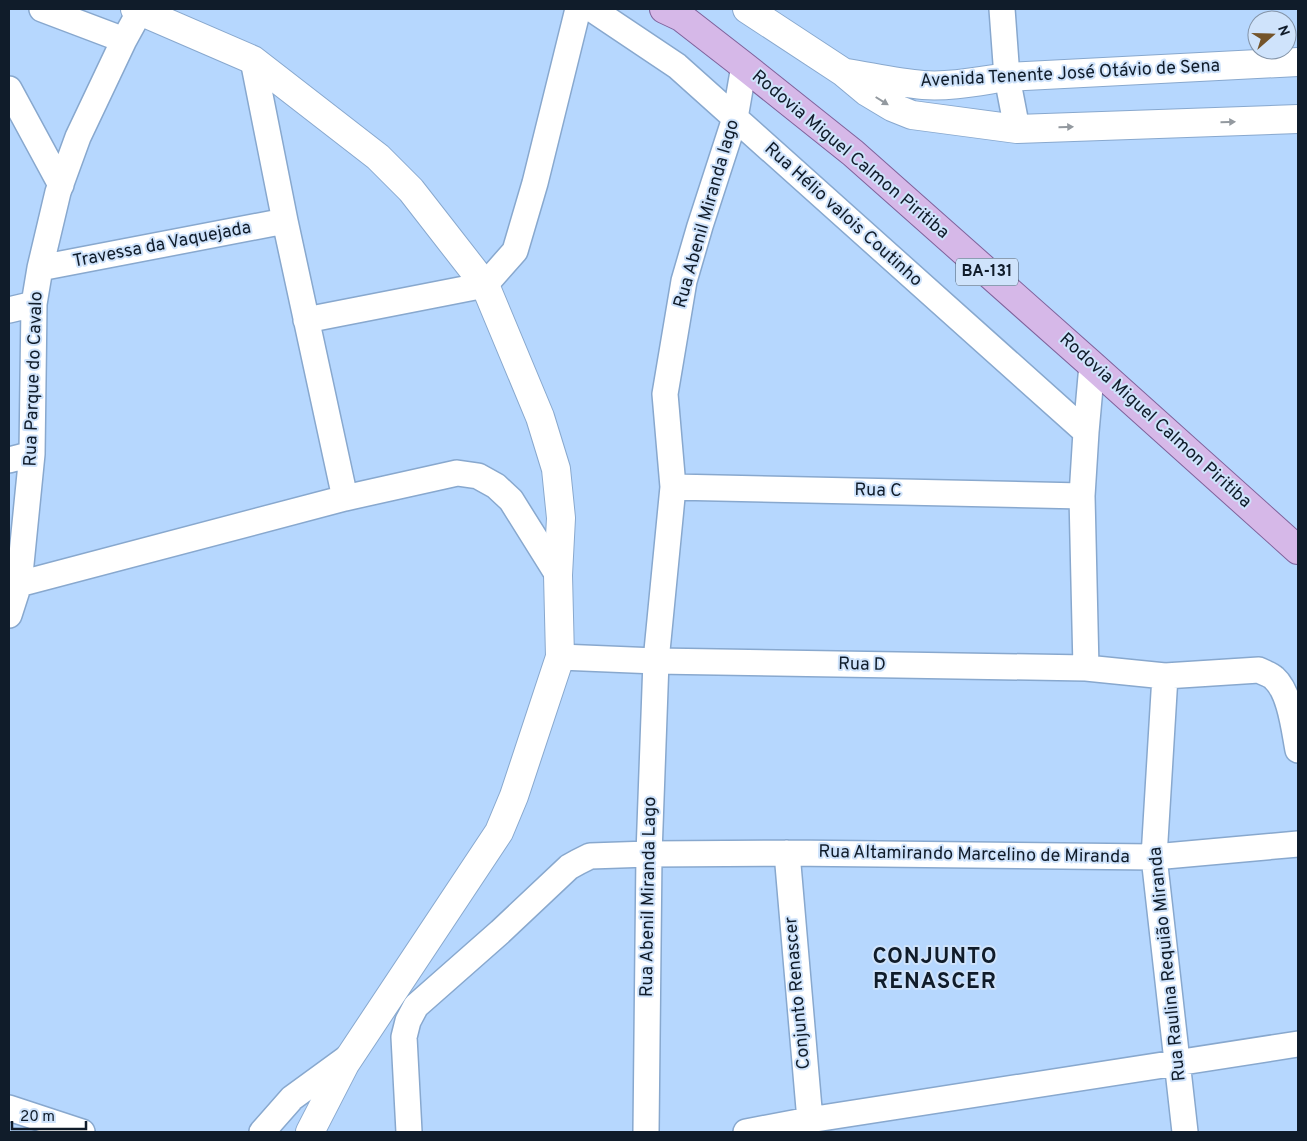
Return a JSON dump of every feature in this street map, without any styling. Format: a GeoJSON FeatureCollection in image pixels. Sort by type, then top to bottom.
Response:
{"type":"FeatureCollection","features":[{"type":"Feature","properties":{"kind":"main road","name":"Rodovia Miguel Calmon Piritiba"},"geometry":{"type":"LineString","coordinates":[[664,9],[681,17],[853,153],[1092,364],[1298,550]]}},
{"type":"Feature","properties":{"kind":"street"},"geometry":{"type":"LineString","coordinates":[[42,9],[124,40]]}},
{"type":"Feature","properties":{"kind":"street"},"geometry":{"type":"LineString","coordinates":[[138,9],[253,60],[378,157],[411,190],[485,286],[540,417],[556,469],[561,518],[558,575],[560,657],[514,796],[499,832],[350,1055],[310,1132]]}},
{"type":"Feature","properties":{"kind":"street","name":"Rua Parque do Cavalo"},"geometry":{"type":"LineString","coordinates":[[9,615],[19,584],[20,457],[34,304],[40,268],[60,185],[78,137],[138,9]]}},
{"type":"Feature","properties":{"kind":"street"},"geometry":{"type":"LineString","coordinates":[[306,320],[485,286],[515,251],[523,228],[578,9]]}},
{"type":"Feature","properties":{"kind":"street","name":"Rua Hélio valois Coutinho"},"geometry":{"type":"LineString","coordinates":[[592,9],[677,66],[1086,432]]}},
{"type":"Feature","properties":{"kind":"street","name":"Avenida Tenente José Otávio de Sena"},"geometry":{"type":"LineString","coordinates":[[747,9],[843,72],[867,92],[892,107],[912,114],[1017,129],[1298,120]]}},
{"type":"Feature","properties":{"kind":"street"},"geometry":{"type":"LineString","coordinates":[[1002,9],[1007,77],[1017,129]]}},
{"type":"Feature","properties":{"kind":"street"},"geometry":{"type":"LineString","coordinates":[[253,60],[285,222],[345,498]]}},
{"type":"Feature","properties":{"kind":"street","name":"Avenida Tenente José Otávio de Sena"},"geometry":{"type":"LineString","coordinates":[[843,72],[924,85],[962,84],[1007,77],[1298,62]]}},
{"type":"Feature","properties":{"kind":"street","name":"Rua Abenil Miranda lago"},"geometry":{"type":"LineString","coordinates":[[656,661],[673,487],[665,394],[684,281],[735,118],[744,66]]}},
{"type":"Feature","properties":{"kind":"street"},"geometry":{"type":"LineString","coordinates":[[9,89],[60,185]]}},
{"type":"Feature","properties":{"kind":"street","name":"Travessa da Vaquejada"},"geometry":{"type":"LineString","coordinates":[[40,268],[285,222]]}},
{"type":"Feature","properties":{"kind":"street"},"geometry":{"type":"LineString","coordinates":[[9,310],[34,304]]}},
{"type":"Feature","properties":{"kind":"street"},"geometry":{"type":"LineString","coordinates":[[1086,668],[1082,496],[1092,364]]}},
{"type":"Feature","properties":{"kind":"street"},"geometry":{"type":"LineString","coordinates":[[19,584],[345,498],[457,473],[478,476],[496,486],[511,500],[558,575]]}},
{"type":"Feature","properties":{"kind":"street","name":"Rua C"},"geometry":{"type":"LineString","coordinates":[[673,487],[1082,496]]}},
{"type":"Feature","properties":{"kind":"street","name":"Rua D"},"geometry":{"type":"LineString","coordinates":[[560,657],[656,661],[1086,668],[1165,676],[1260,670],[1274,677],[1283,690],[1289,706],[1298,750]]}},
{"type":"Feature","properties":{"kind":"street","name":"Rua Abenil Miranda Lago"},"geometry":{"type":"LineString","coordinates":[[646,1132],[649,854],[656,661]]}},
{"type":"Feature","properties":{"kind":"street","name":"Rua Raulina Requião Miranda"},"geometry":{"type":"LineString","coordinates":[[1165,676],[1154,857],[1184,1132]]}},
{"type":"Feature","properties":{"kind":"street","name":"Rua Altamirando Marcelino de Miranda"},"geometry":{"type":"LineString","coordinates":[[408,1021],[416,1006],[500,932],[569,867],[590,856],[787,853],[1154,857],[1298,844]]}},
{"type":"Feature","properties":{"kind":"street","name":"Conjunto Renascer"},"geometry":{"type":"LineString","coordinates":[[787,853],[810,1126]]}},
{"type":"Feature","properties":{"kind":"street"},"geometry":{"type":"LineString","coordinates":[[383,1007],[408,1021],[404,1037],[409,1132]]}},
{"type":"Feature","properties":{"kind":"street"},"geometry":{"type":"LineString","coordinates":[[746,1132],[810,1126],[1177,1062],[1298,1044]]}},
{"type":"Feature","properties":{"kind":"street"},"geometry":{"type":"LineString","coordinates":[[262,1132],[292,1098],[350,1055]]}},
{"type":"Feature","properties":{"kind":"street"},"geometry":{"type":"LineString","coordinates":[[9,1108],[82,1132]]}},
{"type":"Feature","properties":{"kind":"district","name":"CONJUNTO RENASCER"},"geometry":{"type":"Point","coordinates":[935,970]}}]}
